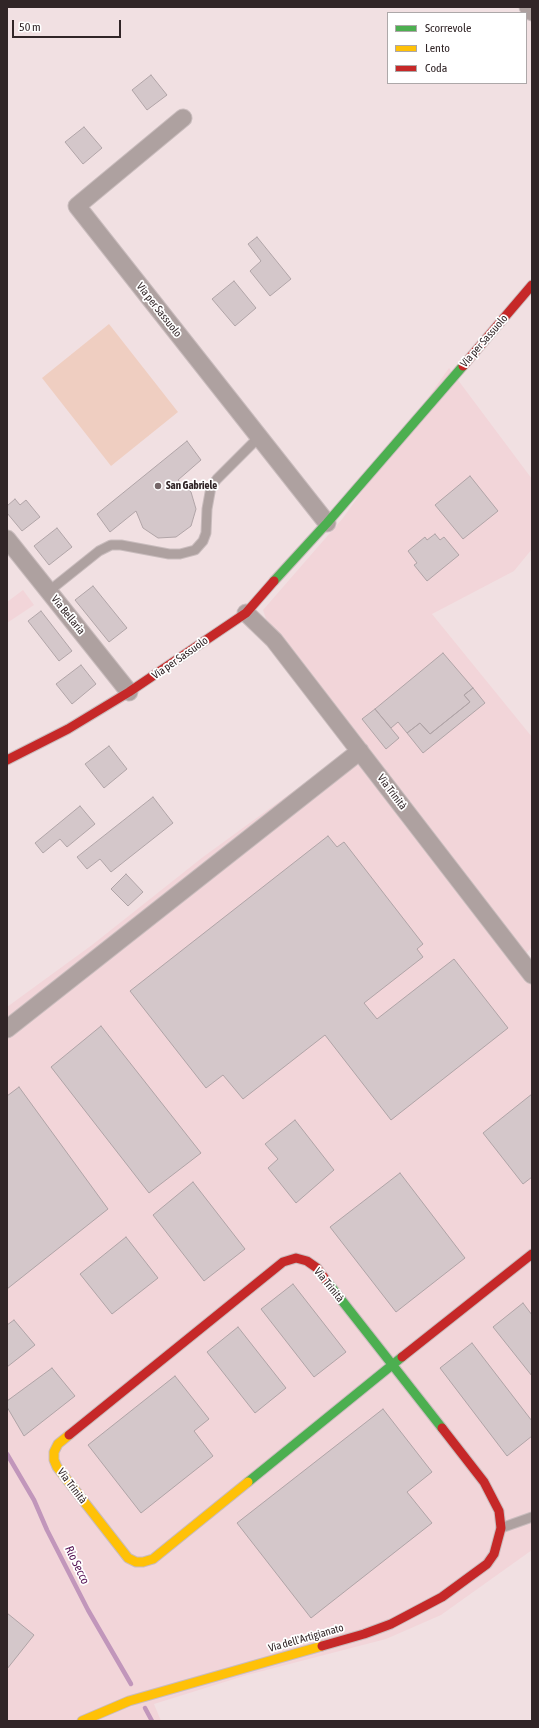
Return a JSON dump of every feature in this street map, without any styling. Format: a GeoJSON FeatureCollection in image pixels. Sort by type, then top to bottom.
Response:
{"type":"FeatureCollection","features":[{"type":"Feature","properties":{"kind":"street"},"geometry":{"type":"LineString","coordinates":[[528,7],[532,12]]}},
{"type":"Feature","properties":{"kind":"street","name":"Via per Sassuolo"},"geometry":{"type":"LineString","coordinates":[[183,118],[77,206],[327,523]]}},
{"type":"Feature","properties":{"kind":"street","name":"Via per Sassuolo"},"geometry":{"type":"LineString","coordinates":[[7,760],[68,729],[129,692],[246,613],[290,562],[327,523],[532,285]]}},
{"type":"Feature","properties":{"kind":"street","name":"Via Bellaria"},"geometry":{"type":"LineString","coordinates":[[7,539],[129,692]]}},
{"type":"Feature","properties":{"kind":"street","name":"Via Trinità"},"geometry":{"type":"LineString","coordinates":[[246,613],[274,640],[532,976]]}},
{"type":"Feature","properties":{"kind":"street"},"geometry":{"type":"LineString","coordinates":[[7,1029],[360,751]]}},
{"type":"Feature","properties":{"kind":"street","name":"Via Trinità"},"geometry":{"type":"LineString","coordinates":[[501,1528],[499,1511],[484,1482],[392,1365],[317,1268],[307,1260],[296,1258],[283,1262],[65,1437],[58,1444],[54,1452],[54,1460],[57,1467],[128,1558],[136,1562],[154,1559],[392,1365],[532,1254]]}},
{"type":"Feature","properties":{"kind":"street","name":"Via dell'Artigianato"},"geometry":{"type":"LineString","coordinates":[[82,1721],[129,1701],[364,1634],[391,1624],[442,1596],[487,1564],[494,1554],[501,1528]]}},
{"type":"Feature","properties":{"kind":"lane"},"geometry":{"type":"LineString","coordinates":[[49,591],[99,551],[112,545],[126,545],[169,554],[180,554],[195,550],[203,541],[206,533],[207,509],[211,487],[217,479],[259,438]]}},
{"type":"Feature","properties":{"kind":"lane"},"geometry":{"type":"LineString","coordinates":[[501,1528],[532,1517]]}},
{"type":"Feature","properties":{"kind":"shaded area"},"geometry":{"type":"Polygon","coordinates":[[[109,324],[178,412],[111,466],[42,378],[109,324]]]}},
{"type":"Feature","properties":{"kind":"shaded area"},"geometry":{"type":"Polygon","coordinates":[[[449,368],[532,479],[532,549],[514,571],[432,614],[532,737],[532,947],[520,960],[532,974],[532,1550],[441,1615],[386,1639],[247,1675],[154,1704],[161,1721],[7,1721],[7,1007],[92,945],[203,857],[361,742],[266,619],[263,610],[343,518],[449,368]]]}},
{"type":"Feature","properties":{"kind":"shaded area"},"geometry":{"type":"Polygon","coordinates":[[[23,590],[34,605],[7,623],[7,602],[23,590]]]}},
{"type":"Feature","properties":{"kind":"building"},"geometry":{"type":"Polygon","coordinates":[[[151,75],[167,95],[147,110],[132,90],[151,75]]]}},
{"type":"Feature","properties":{"kind":"building"},"geometry":{"type":"Polygon","coordinates":[[[84,127],[102,148],[83,164],[65,142],[84,127]]]}},
{"type":"Feature","properties":{"kind":"building"},"geometry":{"type":"Polygon","coordinates":[[[257,237],[291,279],[270,296],[250,271],[261,261],[248,244],[257,237]]]}},
{"type":"Feature","properties":{"kind":"building"},"geometry":{"type":"Polygon","coordinates":[[[234,281],[256,308],[235,326],[212,299],[234,281]]]}},
{"type":"Feature","properties":{"kind":"building","name":"San Gabriele"},"geometry":{"type":"Polygon","coordinates":[[[187,441],[201,460],[178,480],[191,492],[196,509],[191,526],[176,537],[158,538],[143,528],[136,511],[110,532],[97,514],[187,441]]]}},
{"type":"Feature","properties":{"kind":"building"},"geometry":{"type":"Polygon","coordinates":[[[470,476],[498,511],[463,539],[435,505],[470,476]]]}},
{"type":"Feature","properties":{"kind":"building"},"geometry":{"type":"Polygon","coordinates":[[[15,499],[20,505],[26,500],[40,517],[22,531],[7,513],[7,506],[15,499]]]}},
{"type":"Feature","properties":{"kind":"building"},"geometry":{"type":"Polygon","coordinates":[[[57,528],[72,547],[49,565],[34,546],[57,528]]]}},
{"type":"Feature","properties":{"kind":"building"},"geometry":{"type":"Polygon","coordinates":[[[435,534],[440,540],[444,537],[459,555],[427,581],[414,565],[417,563],[408,551],[425,537],[427,540],[435,534]]]}},
{"type":"Feature","properties":{"kind":"building"},"geometry":{"type":"Polygon","coordinates":[[[93,586],[127,628],[109,642],[75,600],[93,586]]]}},
{"type":"Feature","properties":{"kind":"building"},"geometry":{"type":"Polygon","coordinates":[[[41,611],[72,651],[59,661],[28,621],[41,611]]]}},
{"type":"Feature","properties":{"kind":"building"},"geometry":{"type":"Polygon","coordinates":[[[443,653],[473,688],[464,695],[470,702],[430,734],[420,723],[407,733],[398,722],[391,728],[375,709],[443,653]]]}},
{"type":"Feature","properties":{"kind":"building"},"geometry":{"type":"Polygon","coordinates":[[[81,665],[96,684],[72,704],[56,684],[81,665]]]}},
{"type":"Feature","properties":{"kind":"building"},"geometry":{"type":"Polygon","coordinates":[[[473,688],[485,703],[423,753],[407,733],[420,723],[430,734],[470,702],[464,695],[473,688]]]}},
{"type":"Feature","properties":{"kind":"building"},"geometry":{"type":"Polygon","coordinates":[[[375,709],[399,738],[386,749],[362,719],[375,709]]]}},
{"type":"Feature","properties":{"kind":"building"},"geometry":{"type":"Polygon","coordinates":[[[109,746],[127,769],[104,788],[85,764],[109,746]]]}},
{"type":"Feature","properties":{"kind":"building"},"geometry":{"type":"Polygon","coordinates":[[[153,797],[173,823],[111,872],[100,859],[87,869],[77,857],[153,797]]]}},
{"type":"Feature","properties":{"kind":"building"},"geometry":{"type":"Polygon","coordinates":[[[80,806],[95,824],[67,847],[60,839],[43,853],[35,843],[80,806]]]}},
{"type":"Feature","properties":{"kind":"building"},"geometry":{"type":"Polygon","coordinates":[[[328,836],[337,847],[344,842],[423,944],[417,949],[423,957],[364,1003],[377,1019],[454,959],[508,1028],[391,1120],[325,1035],[243,1099],[223,1075],[206,1088],[130,991],[328,836]]]}},
{"type":"Feature","properties":{"kind":"building"},"geometry":{"type":"Polygon","coordinates":[[[126,874],[143,892],[128,906],[111,889],[126,874]]]}},
{"type":"Feature","properties":{"kind":"building"},"geometry":{"type":"Polygon","coordinates":[[[101,1026],[201,1153],[149,1193],[51,1067],[101,1026]]]}},
{"type":"Feature","properties":{"kind":"building"},"geometry":{"type":"Polygon","coordinates":[[[19,1087],[108,1209],[7,1289],[7,1096],[19,1087]]]}},
{"type":"Feature","properties":{"kind":"building"},"geometry":{"type":"Polygon","coordinates":[[[532,1094],[532,1177],[523,1184],[483,1133],[532,1094]]]}},
{"type":"Feature","properties":{"kind":"building"},"geometry":{"type":"Polygon","coordinates":[[[295,1120],[334,1170],[296,1203],[268,1168],[278,1159],[265,1144],[295,1120]]]}},
{"type":"Feature","properties":{"kind":"building"},"geometry":{"type":"Polygon","coordinates":[[[400,1173],[465,1258],[396,1312],[330,1227],[400,1173]]]}},
{"type":"Feature","properties":{"kind":"building"},"geometry":{"type":"Polygon","coordinates":[[[193,1182],[245,1249],[204,1281],[153,1215],[193,1182]]]}},
{"type":"Feature","properties":{"kind":"building"},"geometry":{"type":"Polygon","coordinates":[[[126,1237],[158,1278],[112,1314],[80,1274],[126,1237]]]}},
{"type":"Feature","properties":{"kind":"building"},"geometry":{"type":"Polygon","coordinates":[[[293,1284],[346,1352],[314,1377],[261,1309],[293,1284]]]}},
{"type":"Feature","properties":{"kind":"building"},"geometry":{"type":"Polygon","coordinates":[[[523,1303],[532,1315],[532,1376],[493,1327],[523,1303]]]}},
{"type":"Feature","properties":{"kind":"building"},"geometry":{"type":"Polygon","coordinates":[[[14,1320],[35,1345],[7,1367],[7,1325],[14,1320]]]}},
{"type":"Feature","properties":{"kind":"building"},"geometry":{"type":"Polygon","coordinates":[[[238,1327],[286,1388],[255,1413],[207,1352],[238,1327]]]}},
{"type":"Feature","properties":{"kind":"building"},"geometry":{"type":"Polygon","coordinates":[[[472,1343],[532,1421],[532,1436],[507,1456],[440,1368],[472,1343]]]}},
{"type":"Feature","properties":{"kind":"building"},"geometry":{"type":"Polygon","coordinates":[[[52,1368],[75,1396],[24,1436],[7,1407],[7,1401],[52,1368]]]}},
{"type":"Feature","properties":{"kind":"building"},"geometry":{"type":"Polygon","coordinates":[[[175,1376],[209,1419],[194,1431],[213,1456],[141,1513],[88,1445],[175,1376]]]}},
{"type":"Feature","properties":{"kind":"building"},"geometry":{"type":"Polygon","coordinates":[[[383,1409],[432,1472],[407,1492],[432,1523],[311,1618],[237,1523],[383,1409]]]}},
{"type":"Feature","properties":{"kind":"building"},"geometry":{"type":"Polygon","coordinates":[[[7,1613],[34,1635],[7,1669],[7,1613]]]}},
{"type":"Feature","properties":{"kind":"waterway","name":"Rio Secco"},"geometry":{"type":"LineString","coordinates":[[7,1454],[34,1500],[47,1530],[88,1610],[131,1684]]}},
{"type":"Feature","properties":{"kind":"waterway","name":"Rio Secco"},"geometry":{"type":"LineString","coordinates":[[145,1708],[152,1721]]}},
{"type":"Feature","properties":{"kind":"traffic: fast"},"geometry":{"type":"LineString","coordinates":[[274,581],[327,523],[463,366]]}},
{"type":"Feature","properties":{"kind":"traffic: fast"},"geometry":{"type":"LineString","coordinates":[[325,1279],[442,1428]]}},
{"type":"Feature","properties":{"kind":"traffic: fast"},"geometry":{"type":"LineString","coordinates":[[248,1482],[402,1357]]}},
{"type":"Feature","properties":{"kind":"traffic: slow"},"geometry":{"type":"LineString","coordinates":[[69,1435],[58,1444],[54,1452],[54,1460],[57,1467],[128,1558],[136,1562],[143,1562],[153,1559],[248,1482]]}},
{"type":"Feature","properties":{"kind":"traffic: slow"},"geometry":{"type":"LineString","coordinates":[[82,1721],[129,1701],[322,1646]]}},
{"type":"Feature","properties":{"kind":"traffic: jam"},"geometry":{"type":"LineString","coordinates":[[463,366],[532,285]]}},
{"type":"Feature","properties":{"kind":"traffic: jam"},"geometry":{"type":"LineString","coordinates":[[7,760],[68,729],[129,692],[246,613],[274,581]]}},
{"type":"Feature","properties":{"kind":"traffic: jam"},"geometry":{"type":"LineString","coordinates":[[402,1357],[532,1254]]}},
{"type":"Feature","properties":{"kind":"traffic: jam"},"geometry":{"type":"LineString","coordinates":[[69,1435],[283,1262],[296,1258],[307,1261],[317,1268],[325,1279]]}},
{"type":"Feature","properties":{"kind":"traffic: jam"},"geometry":{"type":"LineString","coordinates":[[322,1646],[364,1634],[391,1624],[442,1597],[487,1564],[494,1554],[501,1528],[499,1511],[484,1482],[442,1428]]}},
{"type":"Feature","properties":{"kind":"place","name":"San Gabriele"},"geometry":{"type":"Point","coordinates":[158,486]}}]}
